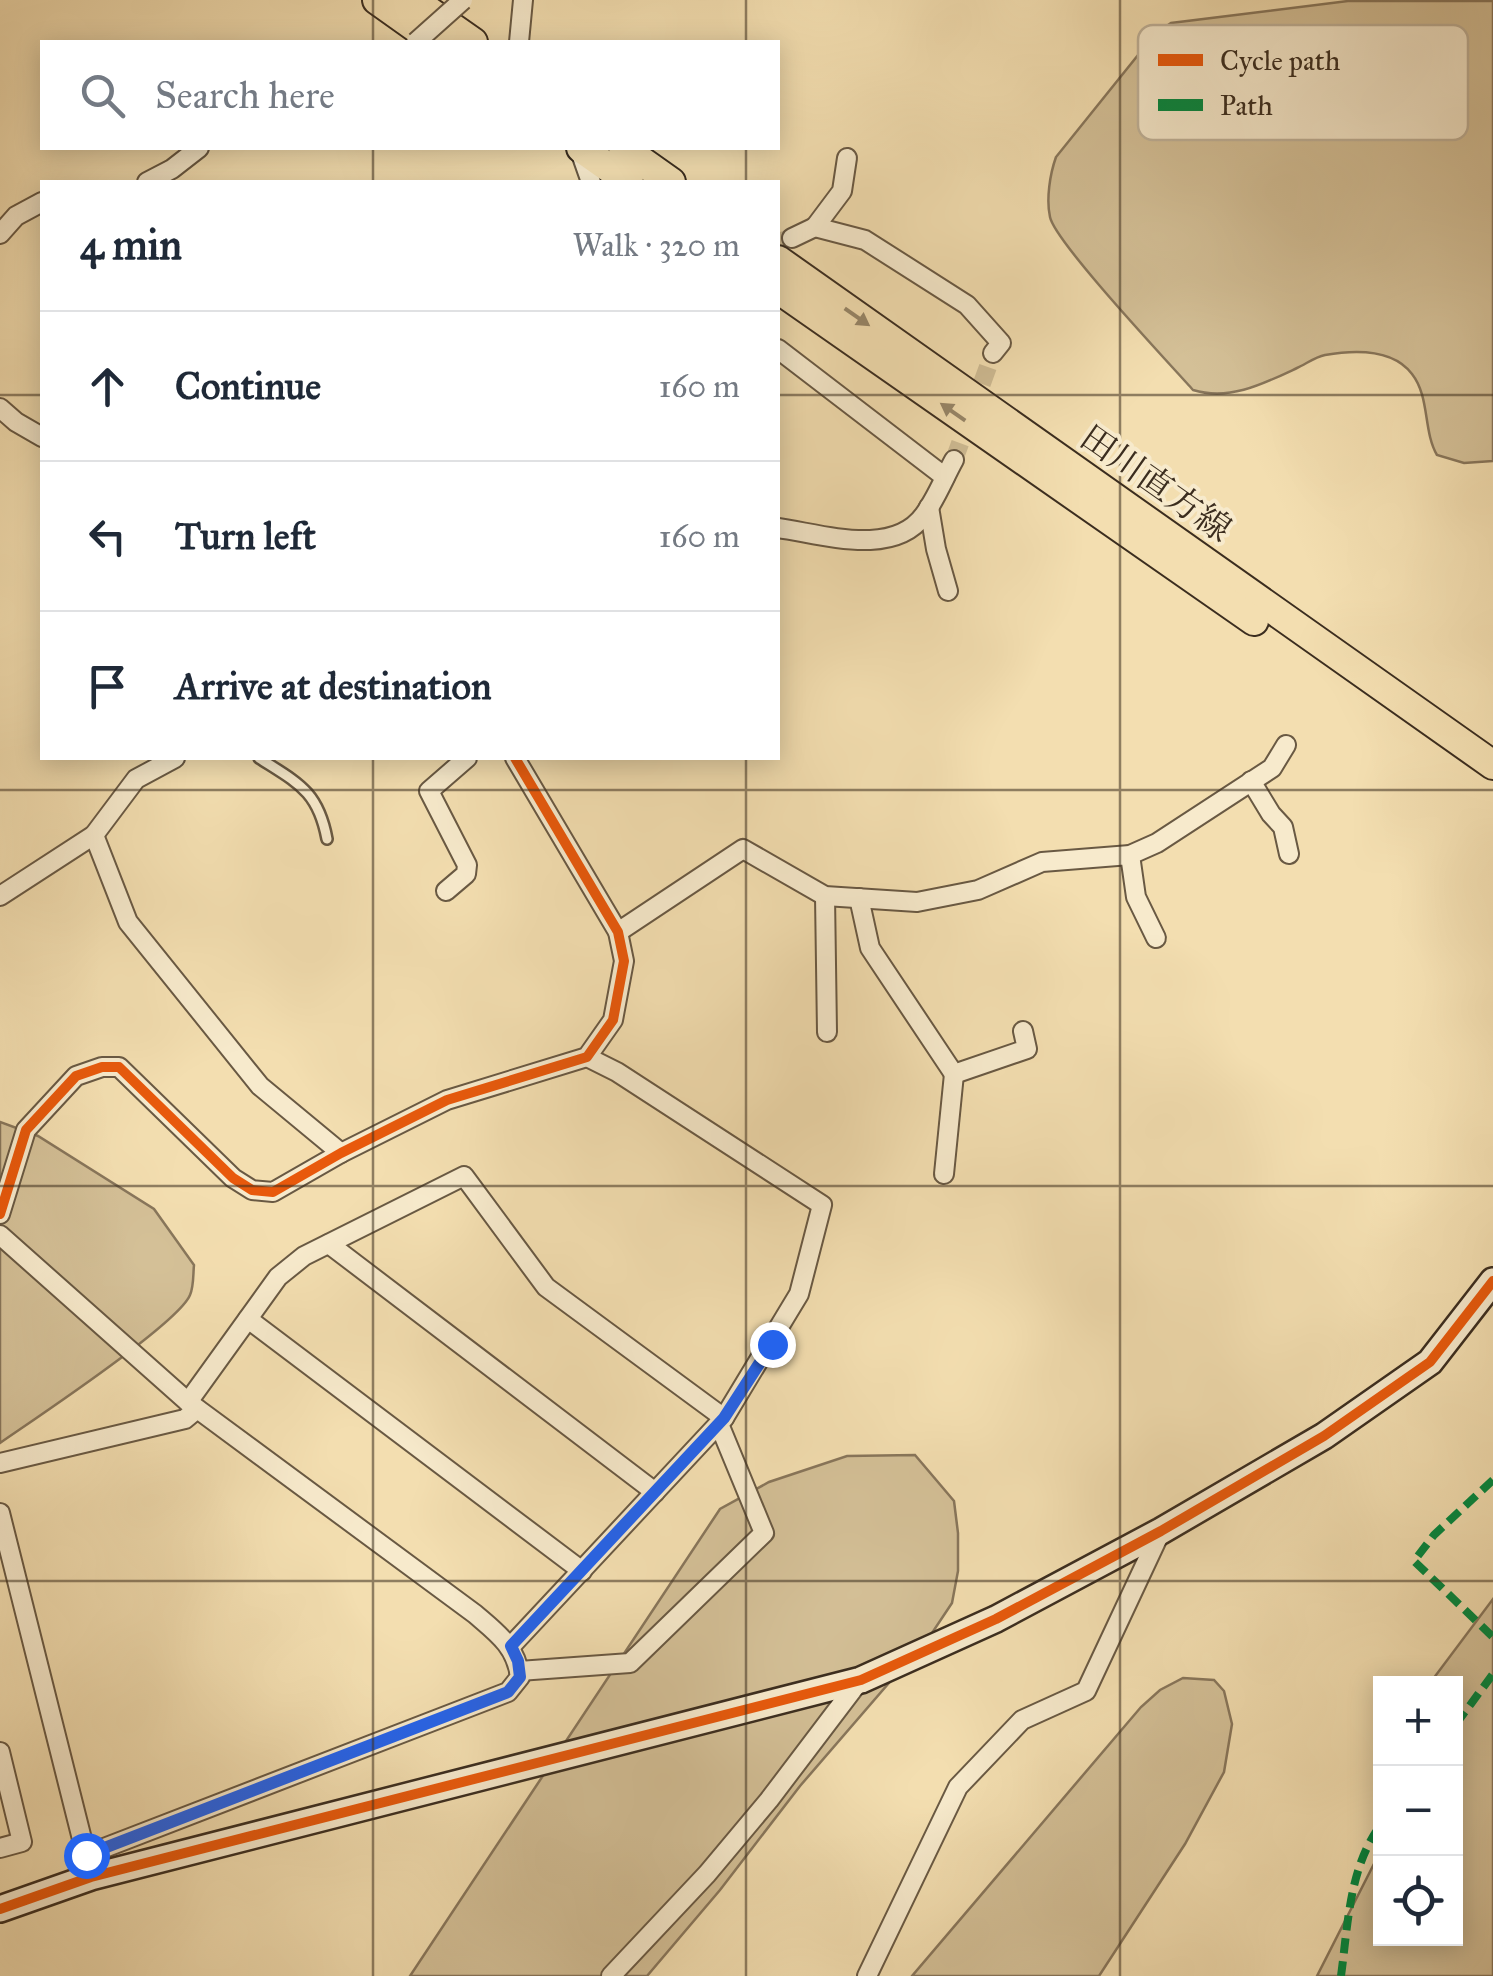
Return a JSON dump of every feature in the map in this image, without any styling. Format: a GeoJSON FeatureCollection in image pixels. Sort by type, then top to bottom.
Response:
{"type":"FeatureCollection","features":[{"type":"Feature","properties":{"kind":"main road"},"geometry":{"type":"LineString","coordinates":[[377,0],[433,40]]}},
{"type":"Feature","properties":{"kind":"main road"},"geometry":{"type":"LineString","coordinates":[[413,0],[470,40]]}},
{"type":"Feature","properties":{"kind":"main road"},"geometry":{"type":"LineString","coordinates":[[583,150],[626,180]]}},
{"type":"Feature","properties":{"kind":"main road"},"geometry":{"type":"LineString","coordinates":[[627,150],[668,180]]}},
{"type":"Feature","properties":{"kind":"main road","name":"田川直方線"},"geometry":{"type":"LineString","coordinates":[[785,249],[1493,765]]}},
{"type":"Feature","properties":{"kind":"main road","name":"田川直方線"},"geometry":{"type":"LineString","coordinates":[[780,290],[1493,787]]}},
{"type":"Feature","properties":{"kind":"street"},"geometry":{"type":"LineString","coordinates":[[418,40],[463,0]]}},
{"type":"Feature","properties":{"kind":"street"},"geometry":{"type":"LineString","coordinates":[[518,40],[523,0]]}},
{"type":"Feature","properties":{"kind":"street"},"geometry":{"type":"LineString","coordinates":[[151,180],[172,170],[197,150]]}},
{"type":"Feature","properties":{"kind":"street"},"geometry":{"type":"LineString","coordinates":[[581,150],[590,180]]}},
{"type":"Feature","properties":{"kind":"street"},"geometry":{"type":"LineString","coordinates":[[785,249],[814,227],[842,191],[847,158]]}},
{"type":"Feature","properties":{"kind":"street"},"geometry":{"type":"LineString","coordinates":[[0,234],[16,216],[40,203]]}},
{"type":"Feature","properties":{"kind":"street"},"geometry":{"type":"LineString","coordinates":[[814,227],[865,240],[967,305],[1001,342],[993,353]]}},
{"type":"Feature","properties":{"kind":"street"},"geometry":{"type":"LineString","coordinates":[[780,350],[949,469],[924,517],[898,538],[870,540],[780,528]]}},
{"type":"Feature","properties":{"kind":"street"},"geometry":{"type":"LineString","coordinates":[[0,408],[40,436]]}},
{"type":"Feature","properties":{"kind":"street"},"geometry":{"type":"LineString","coordinates":[[929,506],[948,591]]}},
{"type":"Feature","properties":{"kind":"street"},"geometry":{"type":"LineString","coordinates":[[618,932],[743,849],[825,896],[917,902],[978,890],[1042,862],[1130,856],[1157,843],[1272,768],[1286,745]]}},
{"type":"Feature","properties":{"kind":"street"},"geometry":{"type":"LineString","coordinates":[[0,896],[94,835],[136,778],[172,760]]}},
{"type":"Feature","properties":{"kind":"street"},"geometry":{"type":"LineString","coordinates":[[446,891],[466,874],[467,865],[430,791],[465,760]]}},
{"type":"Feature","properties":{"kind":"street"},"geometry":{"type":"LineString","coordinates":[[0,1214],[26,1130],[76,1076],[102,1067],[119,1067],[233,1178],[252,1190],[273,1192],[341,1152],[447,1100],[588,1057],[613,1020],[618,1002],[624,961],[618,932],[515,760]]}},
{"type":"Feature","properties":{"kind":"street"},"geometry":{"type":"LineString","coordinates":[[1250,781],[1283,827],[1289,854]]}},
{"type":"Feature","properties":{"kind":"street"},"geometry":{"type":"LineString","coordinates":[[94,835],[128,922],[260,1086],[341,1152]]}},
{"type":"Feature","properties":{"kind":"street"},"geometry":{"type":"LineString","coordinates":[[1130,856],[1136,897],[1156,938]]}},
{"type":"Feature","properties":{"kind":"street"},"geometry":{"type":"LineString","coordinates":[[825,896],[826,1032]]}},
{"type":"Feature","properties":{"kind":"street"},"geometry":{"type":"LineString","coordinates":[[859,898],[870,948],[954,1074],[944,1174]]}},
{"type":"Feature","properties":{"kind":"street"},"geometry":{"type":"LineString","coordinates":[[954,1074],[1026,1050],[1023,1031]]}},
{"type":"Feature","properties":{"kind":"street"},"geometry":{"type":"LineString","coordinates":[[511,1646],[722,1421],[800,1294],[822,1205],[588,1057]]}},
{"type":"Feature","properties":{"kind":"street"},"geometry":{"type":"LineString","coordinates":[[0,1463],[185,1419],[278,1277],[304,1256],[464,1176],[546,1288],[722,1421],[764,1533],[630,1663],[520,1671]]}},
{"type":"Feature","properties":{"kind":"street"},"geometry":{"type":"LineString","coordinates":[[0,1235],[193,1406],[475,1614],[511,1646],[520,1671],[508,1692],[88,1866],[0,1910]]}},
{"type":"Feature","properties":{"kind":"street"},"geometry":{"type":"LineString","coordinates":[[329,1244],[656,1492]]}},
{"type":"Feature","properties":{"kind":"street"},"geometry":{"type":"LineString","coordinates":[[88,1866],[860,1680],[996,1619],[1161,1531],[1324,1436],[1430,1362],[1493,1281]]}},
{"type":"Feature","properties":{"kind":"street"},"geometry":{"type":"LineString","coordinates":[[248,1319],[582,1571]]}},
{"type":"Feature","properties":{"kind":"street"},"geometry":{"type":"LineString","coordinates":[[0,1512],[88,1866]]}},
{"type":"Feature","properties":{"kind":"street"},"geometry":{"type":"LineString","coordinates":[[867,1976],[958,1788],[1022,1720],[1086,1691],[1161,1531]]}},
{"type":"Feature","properties":{"kind":"street"},"geometry":{"type":"LineString","coordinates":[[611,1976],[707,1874],[860,1680]]}},
{"type":"Feature","properties":{"kind":"street"},"geometry":{"type":"LineString","coordinates":[[0,1752],[22,1842],[0,1848]]}},
{"type":"Feature","properties":{"kind":"lane"},"geometry":{"type":"LineString","coordinates":[[262,760],[308,789],[322,815],[327,839]]}},
{"type":"Feature","properties":{"kind":"shaded area"},"geometry":{"type":"Polygon","coordinates":[[[1348,1],[1493,1],[1493,461],[1464,463],[1437,455],[1418,383],[1404,366],[1384,356],[1360,352],[1325,355],[1246,389],[1220,393],[1193,390],[1071,251],[1050,217],[1048,202],[1056,157],[1138,55],[1138,140],[1468,140],[1468,25],[1168,25],[1348,1]]]}},
{"type":"Feature","properties":{"kind":"shaded area"},"geometry":{"type":"Polygon","coordinates":[[[0,1122],[38,1136],[154,1209],[194,1265],[190,1295],[180,1309],[103,1371],[0,1443],[0,1122]]]}},
{"type":"Feature","properties":{"kind":"shaded area"},"geometry":{"type":"Polygon","coordinates":[[[915,1455],[954,1501],[958,1571],[952,1603],[932,1633],[800,1786],[647,1976],[410,1976],[720,1509],[769,1482],[847,1456],[915,1455]]]}},
{"type":"Feature","properties":{"kind":"shaded area"},"geometry":{"type":"Polygon","coordinates":[[[1493,1599],[1493,1976],[1317,1976],[1373,1866],[1373,1946],[1463,1946],[1463,1676],[1435,1676],[1493,1599]]]}},
{"type":"Feature","properties":{"kind":"shaded area"},"geometry":{"type":"Polygon","coordinates":[[[1183,1678],[1214,1680],[1224,1691],[1232,1724],[1224,1772],[1185,1844],[1099,1976],[912,1976],[1141,1707],[1160,1690],[1183,1678]]]}},
{"type":"Feature","properties":{"kind":"tunnel"},"geometry":{"type":"LineString","coordinates":[[780,241],[792,238]]}},
{"type":"Feature","properties":{"kind":"tunnel"},"geometry":{"type":"LineString","coordinates":[[954,460],[993,353]]}},
{"type":"Feature","properties":{"kind":"marked path"},"geometry":{"type":"LineString","coordinates":[[1493,1480],[1434,1535],[1414,1561],[1493,1637]]}},
{"type":"Feature","properties":{"kind":"marked path"},"geometry":{"type":"LineString","coordinates":[[1463,1715],[1493,1674]]}},
{"type":"Feature","properties":{"kind":"marked path"},"geometry":{"type":"LineString","coordinates":[[1341,1976],[1356,1878],[1373,1837]]}},
{"type":"Feature","properties":{"kind":"cycle path"},"geometry":{"type":"LineString","coordinates":[[0,1214],[26,1130],[76,1076],[102,1067],[119,1067],[233,1178],[252,1190],[273,1192],[447,1100],[587,1057],[613,1020],[624,961],[618,932],[516,760]]}},
{"type":"Feature","properties":{"kind":"cycle path"},"geometry":{"type":"LineString","coordinates":[[0,1909],[91,1877],[861,1680],[996,1619],[1161,1531],[1324,1436],[1430,1362],[1493,1281]]}},
{"type":"Feature","properties":{"kind":"route"},"geometry":{"type":"LineString","coordinates":[[86,1855],[508,1692],[520,1677],[511,1646],[724,1418],[772,1344]]}}]}
